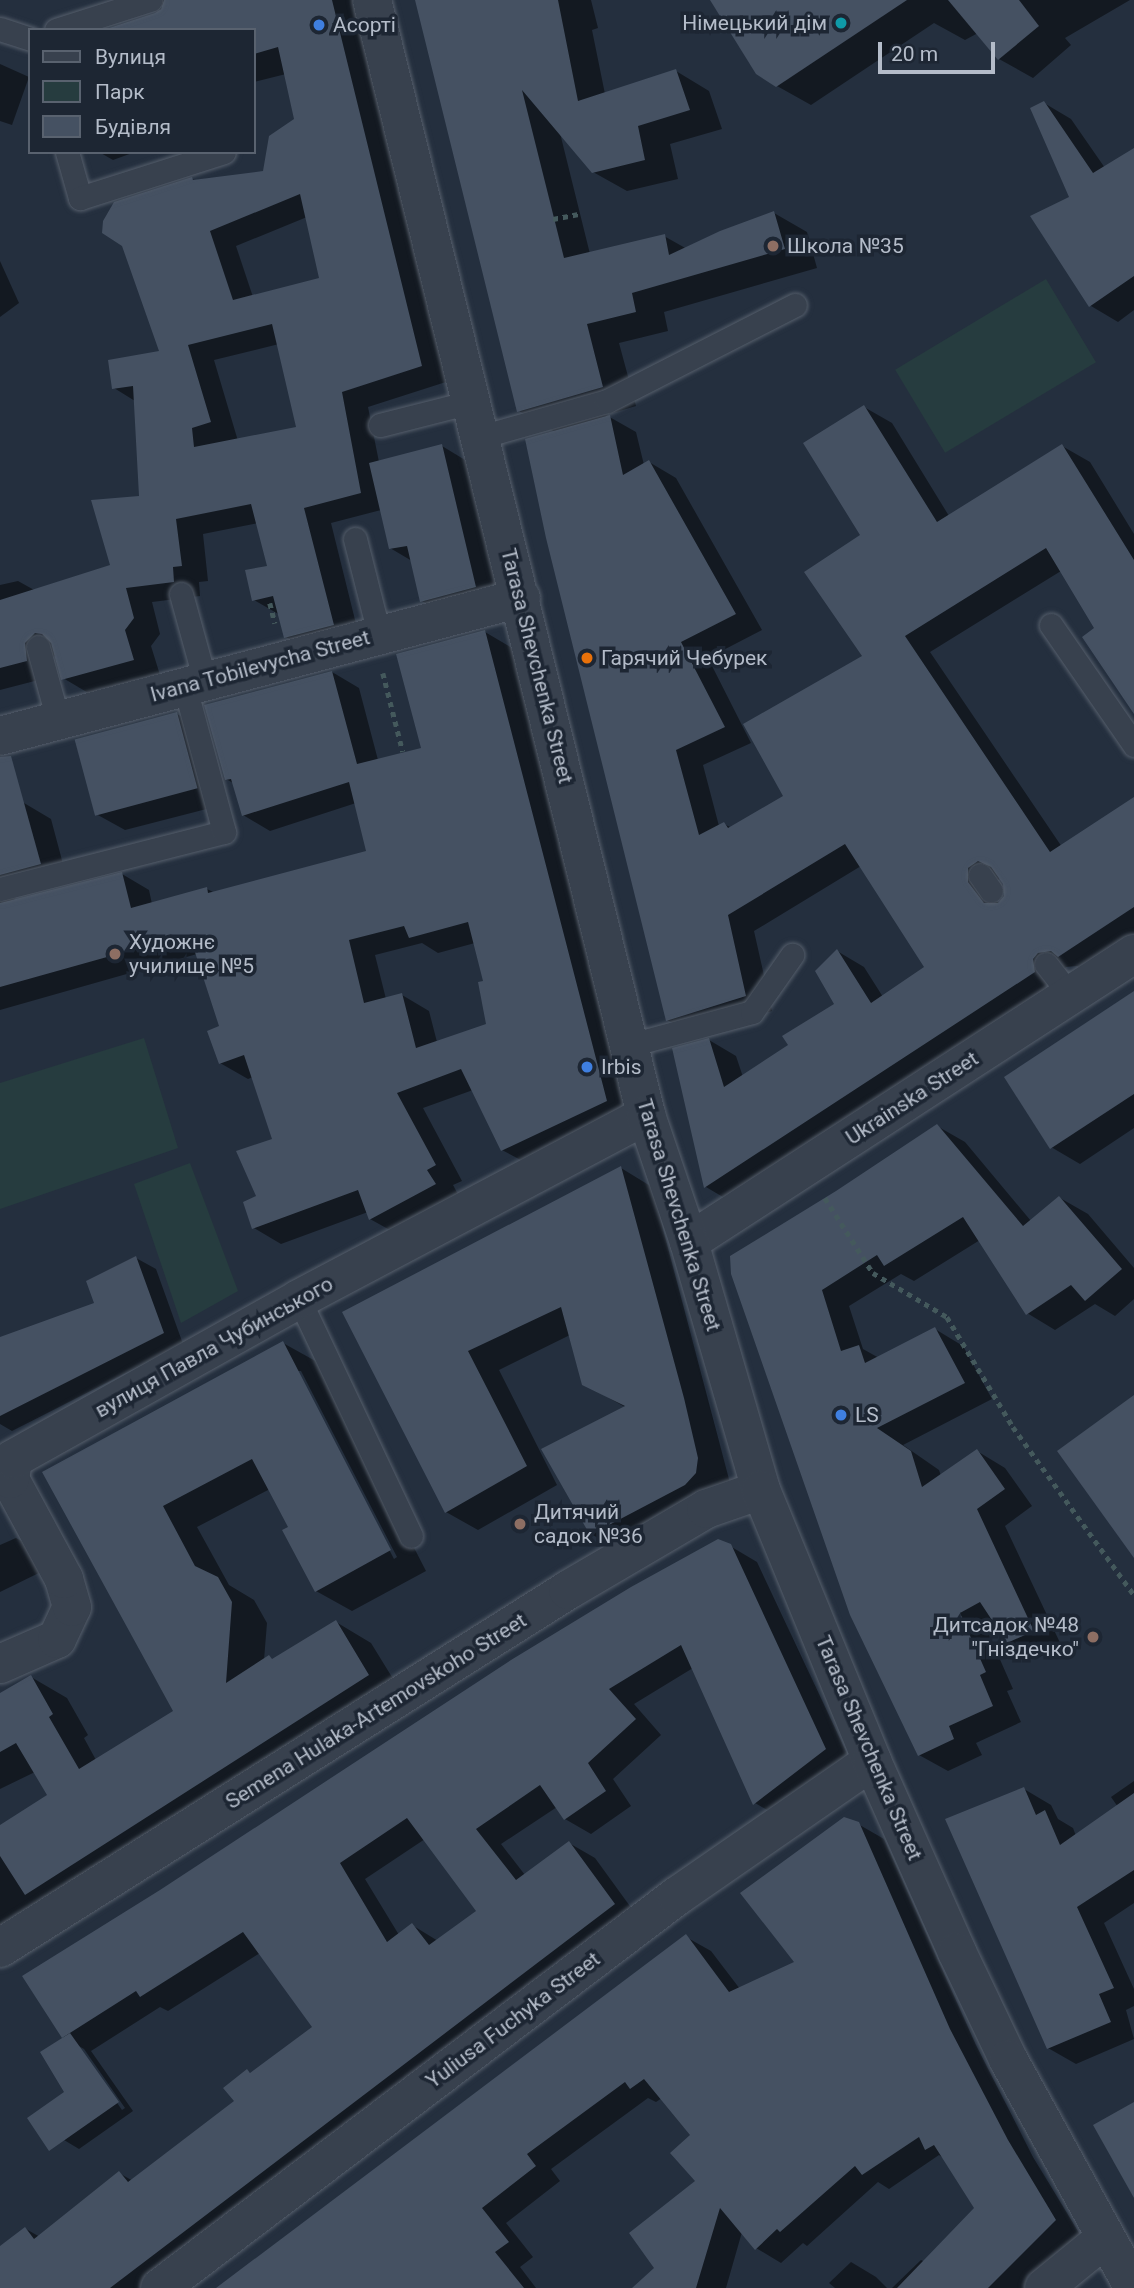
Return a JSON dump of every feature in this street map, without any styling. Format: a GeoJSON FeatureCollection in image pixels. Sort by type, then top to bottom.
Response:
{"type":"FeatureCollection","features":[{"type":"Feature","properties":{"kind":"street","name":"Tarasa Shevchenka Street"},"geometry":{"type":"LineString","coordinates":[[372,0],[646,1115],[690,1242],[761,1490],[872,1761],[1008,2059],[1104,2239],[1134,2288]]}},
{"type":"Feature","properties":{"kind":"street","name":"Ivana Tobilevycha Street"},"geometry":{"type":"LineString","coordinates":[[0,736],[521,598]]}},
{"type":"Feature","properties":{"kind":"street","name":"Ukrainska Street"},"geometry":{"type":"LineString","coordinates":[[690,1242],[1134,954]]}},
{"type":"Feature","properties":{"kind":"street","name":"вулиця Павла Чубинського"},"geometry":{"type":"LineString","coordinates":[[0,1664],[57,1639],[72,1607],[64,1578],[10,1479],[13,1459],[299,1299],[646,1115]]}},
{"type":"Feature","properties":{"kind":"street","name":"Semena Hulaka-Artemovskoho Street"},"geometry":{"type":"LineString","coordinates":[[0,1948],[568,1590],[706,1509],[761,1490]]}},
{"type":"Feature","properties":{"kind":"street","name":"Yuliusa Fuchyka Street"},"geometry":{"type":"LineString","coordinates":[[160,2288],[666,1904],[872,1761]]}},
{"type":"Feature","properties":{"kind":"street"},"geometry":{"type":"LineString","coordinates":[[1044,2288],[1104,2239]]}},
{"type":"Feature","properties":{"kind":"lane"},"geometry":{"type":"LineString","coordinates":[[62,28],[150,0]]}},
{"type":"Feature","properties":{"kind":"lane"},"geometry":{"type":"LineString","coordinates":[[0,29],[28,41]]}},
{"type":"Feature","properties":{"kind":"lane"},"geometry":{"type":"LineString","coordinates":[[67,154],[79,198],[218,154]]}},
{"type":"Feature","properties":{"kind":"lane"},"geometry":{"type":"LineString","coordinates":[[380,425],[476,420],[607,401],[795,304]]}},
{"type":"Feature","properties":{"kind":"lane"},"geometry":{"type":"LineString","coordinates":[[355,539],[379,635]]}},
{"type":"Feature","properties":{"kind":"lane"},"geometry":{"type":"LineString","coordinates":[[0,889],[225,832],[195,684],[181,594]]}},
{"type":"Feature","properties":{"kind":"lane"},"geometry":{"type":"LineString","coordinates":[[1051,625],[1134,745]]}},
{"type":"Feature","properties":{"kind":"lane"},"geometry":{"type":"LineString","coordinates":[[38,647],[58,720]]}},
{"type":"Feature","properties":{"kind":"lane"},"geometry":{"type":"LineString","coordinates":[[630,1045],[752,1012],[792,955]]}},
{"type":"Feature","properties":{"kind":"lane"},"geometry":{"type":"LineString","coordinates":[[1046,964],[1070,995]]}},
{"type":"Feature","properties":{"kind":"lane"},"geometry":{"type":"LineString","coordinates":[[299,1299],[411,1535]]}},
{"type":"Feature","properties":{"kind":"path"},"geometry":{"type":"LineString","coordinates":[[553,219],[579,214]]}},
{"type":"Feature","properties":{"kind":"path"},"geometry":{"type":"LineString","coordinates":[[383,672],[403,752]]}},
{"type":"Feature","properties":{"kind":"path"},"geometry":{"type":"LineString","coordinates":[[806,1168],[873,1273],[947,1317],[1013,1427],[1134,1595]]}},
{"type":"Feature","properties":{"kind":"green space"},"geometry":{"type":"Polygon","coordinates":[[[1046,279],[1096,362],[945,453],[895,370],[1046,279]]]}},
{"type":"Feature","properties":{"kind":"green space"},"geometry":{"type":"Polygon","coordinates":[[[144,1038],[178,1148],[0,1209],[0,1083],[144,1038]]]}},
{"type":"Feature","properties":{"kind":"green space"},"geometry":{"type":"Polygon","coordinates":[[[190,1163],[238,1291],[181,1323],[134,1184],[190,1163]]]}},
{"type":"Feature","properties":{"kind":"building"},"geometry":{"type":"Polygon","coordinates":[[[164,0],[332,0],[422,366],[342,392],[361,493],[304,508],[334,625],[284,638],[273,596],[252,601],[245,570],[267,566],[251,504],[176,519],[182,566],[173,567],[174,582],[126,588],[134,618],[125,630],[134,660],[61,680],[51,643],[42,634],[35,633],[25,643],[27,661],[0,668],[0,600],[110,565],[91,500],[139,496],[133,386],[112,389],[108,360],[159,351],[122,246],[102,233],[103,221],[114,202],[192,177],[193,180],[263,171],[269,136],[294,119],[278,47],[256,53],[256,28],[109,28],[161,9],[164,0]],[[300,194],[210,231],[233,300],[319,278],[300,194]],[[272,324],[188,345],[211,422],[192,428],[194,447],[296,427],[272,324]]]}},
{"type":"Feature","properties":{"kind":"building"},"geometry":{"type":"Polygon","coordinates":[[[415,0],[558,0],[578,101],[676,69],[690,110],[638,126],[645,160],[592,173],[522,90],[564,258],[665,234],[669,255],[720,231],[774,211],[785,249],[632,293],[636,312],[587,324],[603,387],[517,412],[415,0]]]}},
{"type":"Feature","properties":{"kind":"building"},"geometry":{"type":"Polygon","coordinates":[[[710,0],[907,0],[776,87],[756,74],[710,0]]]}},
{"type":"Feature","properties":{"kind":"building"},"geometry":{"type":"Polygon","coordinates":[[[948,0],[1019,0],[1039,26],[998,60],[948,0]]]}},
{"type":"Feature","properties":{"kind":"building"},"geometry":{"type":"Polygon","coordinates":[[[1044,101],[1093,173],[1134,148],[1134,276],[1089,307],[1030,216],[1069,197],[1030,108],[1044,101]]]}},
{"type":"Feature","properties":{"kind":"building"},"geometry":{"type":"Polygon","coordinates":[[[864,405],[937,522],[1062,444],[1134,560],[1134,714],[1082,637],[1094,628],[1046,548],[905,636],[1050,852],[1134,797],[1134,907],[1058,957],[1051,951],[1038,953],[1033,959],[1035,972],[704,1188],[672,1048],[709,1038],[724,1087],[788,1045],[782,1036],[834,1004],[815,971],[837,949],[871,1003],[924,967],[845,844],[728,915],[746,996],[666,1021],[546,538],[525,439],[610,415],[623,475],[649,460],[736,614],[681,642],[725,727],[676,750],[699,835],[724,822],[728,828],[783,796],[743,724],[862,656],[804,572],[860,535],[803,443],[864,405]],[[978,861],[968,868],[968,882],[984,903],[998,903],[1004,896],[1003,884],[991,867],[978,861]]]}},
{"type":"Feature","properties":{"kind":"building"},"geometry":{"type":"Polygon","coordinates":[[[442,444],[476,587],[420,602],[407,546],[389,549],[369,463],[442,444]]]}},
{"type":"Feature","properties":{"kind":"building"},"geometry":{"type":"Polygon","coordinates":[[[485,630],[607,1101],[501,1151],[461,1069],[397,1093],[436,1165],[427,1170],[436,1184],[369,1220],[358,1190],[252,1229],[243,1202],[256,1196],[236,1151],[272,1139],[244,1055],[219,1064],[207,1031],[219,1026],[190,937],[183,939],[182,936],[0,987],[0,903],[122,872],[131,908],[207,887],[208,893],[366,851],[349,782],[242,816],[231,779],[225,780],[204,705],[332,671],[357,764],[421,748],[396,654],[485,630]],[[468,922],[409,938],[404,926],[349,940],[364,1003],[402,993],[416,1048],[486,1024],[478,982],[483,981],[468,922]]]}},
{"type":"Feature","properties":{"kind":"building"},"geometry":{"type":"Polygon","coordinates":[[[177,712],[197,788],[95,816],[75,739],[177,712]]]}},
{"type":"Feature","properties":{"kind":"building"},"geometry":{"type":"Polygon","coordinates":[[[11,756],[41,864],[0,875],[0,757],[11,756]]]}},
{"type":"Feature","properties":{"kind":"building"},"geometry":{"type":"Polygon","coordinates":[[[1134,991],[1134,1094],[1050,1149],[1004,1077],[1134,991]]]}},
{"type":"Feature","properties":{"kind":"building"},"geometry":{"type":"Polygon","coordinates":[[[937,1124],[1023,1226],[1059,1196],[1122,1269],[1085,1301],[1071,1285],[1026,1315],[963,1217],[884,1266],[877,1255],[822,1290],[841,1351],[859,1345],[865,1363],[935,1327],[965,1383],[877,1428],[911,1451],[922,1487],[977,1449],[1005,1489],[977,1509],[1034,1631],[1007,1643],[980,1602],[960,1613],[986,1672],[980,1675],[993,1706],[949,1726],[954,1739],[918,1756],[850,1615],[731,1274],[730,1256],[836,1191],[937,1124]]]}},
{"type":"Feature","properties":{"kind":"building"},"geometry":{"type":"Polygon","coordinates":[[[621,1166],[684,1398],[698,1458],[696,1473],[685,1485],[590,1535],[541,1449],[625,1406],[582,1385],[561,1307],[468,1351],[527,1466],[445,1513],[342,1312],[621,1166]]]}},
{"type":"Feature","properties":{"kind":"building"},"geometry":{"type":"Polygon","coordinates":[[[136,1256],[164,1333],[0,1416],[0,1337],[94,1303],[86,1281],[136,1256]]]}},
{"type":"Feature","properties":{"kind":"building"},"geometry":{"type":"Polygon","coordinates":[[[283,1341],[391,1550],[315,1592],[282,1530],[288,1527],[252,1459],[163,1506],[195,1566],[218,1577],[232,1602],[226,1683],[269,1655],[272,1659],[336,1620],[369,1675],[25,1895],[0,1856],[0,1825],[47,1795],[16,1743],[0,1752],[0,1693],[31,1675],[53,1714],[49,1717],[79,1769],[173,1711],[42,1472],[283,1341]]]}},
{"type":"Feature","properties":{"kind":"building"},"geometry":{"type":"Polygon","coordinates":[[[1134,1395],[1134,1558],[1057,1451],[1134,1395]]]}},
{"type":"Feature","properties":{"kind":"building"},"geometry":{"type":"Polygon","coordinates":[[[718,1539],[731,1544],[826,1749],[753,1805],[681,1645],[609,1689],[636,1719],[588,1763],[606,1791],[564,1820],[540,1785],[476,1829],[516,1880],[569,1841],[615,1904],[110,2288],[0,2288],[0,2246],[25,2227],[34,2239],[119,2171],[128,2182],[234,2101],[223,2088],[247,2069],[250,2073],[312,2027],[243,1932],[140,1997],[136,1991],[62,2038],[22,1976],[160,1890],[511,1660],[631,1587],[718,1539]],[[407,1818],[340,1863],[387,1942],[412,1923],[429,1945],[476,1911],[407,1818]]]}},
{"type":"Feature","properties":{"kind":"building"},"geometry":{"type":"Polygon","coordinates":[[[1024,1787],[1036,1815],[1045,1810],[1060,1845],[1134,1793],[1134,1870],[1077,1907],[1114,1988],[1099,1994],[1111,2022],[1047,2049],[945,1819],[1024,1787]]]}},
{"type":"Feature","properties":{"kind":"building"},"geometry":{"type":"Polygon","coordinates":[[[844,1817],[859,1822],[950,2029],[1008,2140],[1056,2220],[988,2288],[897,2288],[974,2208],[934,2145],[925,2150],[919,2137],[862,2175],[855,2166],[780,2232],[777,2229],[755,2250],[720,2208],[696,2288],[632,2288],[654,2268],[629,2233],[695,2181],[670,2153],[690,2135],[644,2079],[630,2089],[625,2082],[527,2154],[536,2166],[482,2208],[509,2242],[495,2252],[524,2288],[216,2288],[686,1934],[729,1992],[794,1962],[740,1893],[844,1817]]]}},
{"type":"Feature","properties":{"kind":"building"},"geometry":{"type":"Polygon","coordinates":[[[70,2033],[119,2102],[49,2151],[27,2118],[64,2092],[40,2052],[70,2033]]]}},
{"type":"Feature","properties":{"kind":"building"},"geometry":{"type":"Polygon","coordinates":[[[1134,2102],[1134,2198],[1093,2125],[1134,2102]]]}},
{"type":"Feature","properties":{"kind":"place","name":"Німецький дім"},"geometry":{"type":"Point","coordinates":[841,23]}},
{"type":"Feature","properties":{"kind":"place","name":"Асорті"},"geometry":{"type":"Point","coordinates":[319,25]}},
{"type":"Feature","properties":{"kind":"place","name":"Школа №35"},"geometry":{"type":"Point","coordinates":[773,246]}},
{"type":"Feature","properties":{"kind":"place","name":"Гарячий Чебурек"},"geometry":{"type":"Point","coordinates":[587,658]}},
{"type":"Feature","properties":{"kind":"place","name":"Художнє училище №5"},"geometry":{"type":"Point","coordinates":[115,954]}},
{"type":"Feature","properties":{"kind":"place","name":"Irbis"},"geometry":{"type":"Point","coordinates":[587,1067]}},
{"type":"Feature","properties":{"kind":"place","name":"LS"},"geometry":{"type":"Point","coordinates":[841,1415]}},
{"type":"Feature","properties":{"kind":"place","name":"Дитячий садок №36"},"geometry":{"type":"Point","coordinates":[520,1524]}},
{"type":"Feature","properties":{"kind":"place","name":"Дитсадок №48 \"Гніздечко\""},"geometry":{"type":"Point","coordinates":[1093,1637]}}]}
